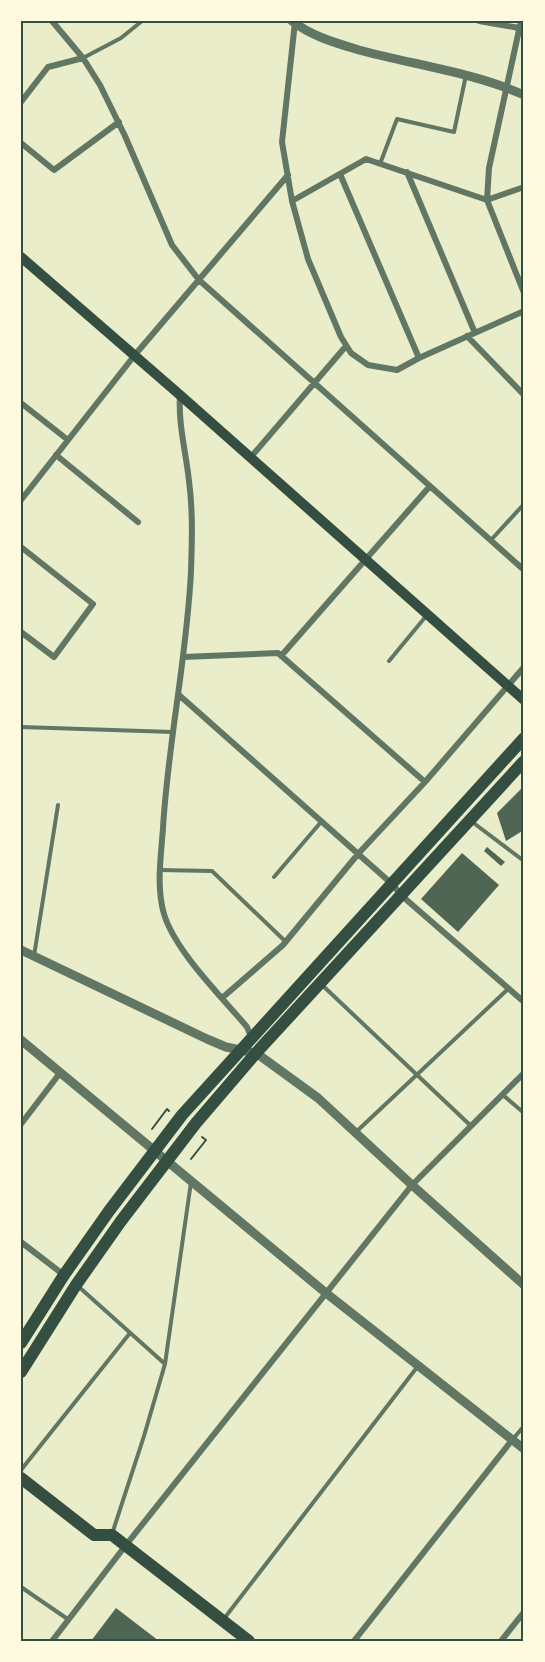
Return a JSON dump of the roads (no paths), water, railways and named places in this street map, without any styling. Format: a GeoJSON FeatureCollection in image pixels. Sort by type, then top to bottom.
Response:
{"type":"FeatureCollection","features":[{"type":"Feature","properties":{"kind":"main road"},"geometry":{"type":"LineString","coordinates":[[21,257],[251,457],[524,700]]}},
{"type":"Feature","properties":{"kind":"main road"},"geometry":{"type":"LineString","coordinates":[[21,1343],[64,1275],[182,1115],[524,738]]}},
{"type":"Feature","properties":{"kind":"main road"},"geometry":{"type":"LineString","coordinates":[[21,1372],[76,1285],[166,1160],[256,1053],[524,761]]}},
{"type":"Feature","properties":{"kind":"main road"},"geometry":{"type":"LineString","coordinates":[[21,1478],[94,1534],[112,1535],[126,1545],[249,1641]]}},
{"type":"Feature","properties":{"kind":"street"},"geometry":{"type":"LineString","coordinates":[[52,21],[83,58],[100,85],[172,245],[199,280],[524,570]]}},
{"type":"Feature","properties":{"kind":"street"},"geometry":{"type":"LineString","coordinates":[[479,21],[520,25],[489,168],[487,200],[524,293]]}},
{"type":"Feature","properties":{"kind":"street"},"geometry":{"type":"LineString","coordinates":[[524,95],[507,87],[466,75],[344,45],[315,35],[294,22],[282,142],[292,201],[308,259],[346,346],[351,353],[368,365],[397,370],[524,311]]}},
{"type":"Feature","properties":{"kind":"street"},"geometry":{"type":"LineString","coordinates":[[21,102],[48,67],[83,58]]}},
{"type":"Feature","properties":{"kind":"street"},"geometry":{"type":"LineString","coordinates":[[21,143],[54,170],[118,122]]}},
{"type":"Feature","properties":{"kind":"street"},"geometry":{"type":"LineString","coordinates":[[292,201],[366,159],[487,200],[524,187]]}},
{"type":"Feature","properties":{"kind":"street"},"geometry":{"type":"LineString","coordinates":[[407,172],[475,333]]}},
{"type":"Feature","properties":{"kind":"street"},"geometry":{"type":"LineString","coordinates":[[340,174],[419,358]]}},
{"type":"Feature","properties":{"kind":"street"},"geometry":{"type":"LineString","coordinates":[[21,500],[134,356],[288,175]]}},
{"type":"Feature","properties":{"kind":"street"},"geometry":{"type":"LineString","coordinates":[[467,336],[524,395]]}},
{"type":"Feature","properties":{"kind":"street"},"geometry":{"type":"LineString","coordinates":[[251,457],[316,384],[346,346]]}},
{"type":"Feature","properties":{"kind":"street"},"geometry":{"type":"LineString","coordinates":[[180,395],[179,417],[190,484],[191,575],[179,695],[165,798],[160,888],[162,904],[171,929],[196,967],[247,1027],[256,1053]]}},
{"type":"Feature","properties":{"kind":"street"},"geometry":{"type":"LineString","coordinates":[[21,403],[68,440]]}},
{"type":"Feature","properties":{"kind":"street"},"geometry":{"type":"LineString","coordinates":[[56,455],[138,522]]}},
{"type":"Feature","properties":{"kind":"street"},"geometry":{"type":"LineString","coordinates":[[281,656],[430,486]]}},
{"type":"Feature","properties":{"kind":"street"},"geometry":{"type":"LineString","coordinates":[[21,547],[93,604],[54,657],[21,632]]}},
{"type":"Feature","properties":{"kind":"street"},"geometry":{"type":"LineString","coordinates":[[183,657],[278,653],[425,782]]}},
{"type":"Feature","properties":{"kind":"street"},"geometry":{"type":"LineString","coordinates":[[222,998],[286,942],[358,854],[425,782],[524,667]]}},
{"type":"Feature","properties":{"kind":"street"},"geometry":{"type":"LineString","coordinates":[[179,695],[392,884],[402,896],[524,1002]]}},
{"type":"Feature","properties":{"kind":"street"},"geometry":{"type":"LineString","coordinates":[[21,950],[207,1039],[241,1051],[256,1053],[318,1098],[524,1285]]}},
{"type":"Feature","properties":{"kind":"street"},"geometry":{"type":"LineString","coordinates":[[21,1040],[326,1293],[524,1449]]}},
{"type":"Feature","properties":{"kind":"street"},"geometry":{"type":"LineString","coordinates":[[52,1641],[412,1185],[524,1073]]}},
{"type":"Feature","properties":{"kind":"street"},"geometry":{"type":"LineString","coordinates":[[21,1124],[60,1074]]}},
{"type":"Feature","properties":{"kind":"street"},"geometry":{"type":"LineString","coordinates":[[21,1242],[64,1275]]}},
{"type":"Feature","properties":{"kind":"street"},"geometry":{"type":"LineString","coordinates":[[354,1641],[512,1440]]}},
{"type":"Feature","properties":{"kind":"street"},"geometry":{"type":"LineString","coordinates":[[501,1641],[524,1612]]}},
{"type":"Feature","properties":{"kind":"lane"},"geometry":{"type":"LineString","coordinates":[[83,58],[121,38],[142,21]]}},
{"type":"Feature","properties":{"kind":"lane"},"geometry":{"type":"LineString","coordinates":[[380,164],[397,119],[454,132],[466,75]]}},
{"type":"Feature","properties":{"kind":"lane"},"geometry":{"type":"LineString","coordinates":[[491,540],[524,504]]}},
{"type":"Feature","properties":{"kind":"lane"},"geometry":{"type":"LineString","coordinates":[[389,662],[427,614]]}},
{"type":"Feature","properties":{"kind":"lane"},"geometry":{"type":"LineString","coordinates":[[21,727],[174,732]]}},
{"type":"Feature","properties":{"kind":"lane"},"geometry":{"type":"LineString","coordinates":[[34,957],[58,805]]}},
{"type":"Feature","properties":{"kind":"lane"},"geometry":{"type":"LineString","coordinates":[[470,820],[523,858]]}},
{"type":"Feature","properties":{"kind":"lane"},"geometry":{"type":"LineString","coordinates":[[274,876],[322,821]]}},
{"type":"Feature","properties":{"kind":"lane"},"geometry":{"type":"LineString","coordinates":[[160,870],[212,872],[286,942]]}},
{"type":"Feature","properties":{"kind":"lane"},"geometry":{"type":"LineString","coordinates":[[320,984],[471,1126]]}},
{"type":"Feature","properties":{"kind":"lane"},"geometry":{"type":"LineString","coordinates":[[356,1132],[508,988]]}},
{"type":"Feature","properties":{"kind":"lane"},"geometry":{"type":"LineString","coordinates":[[502,1095],[524,1113]]}},
{"type":"Feature","properties":{"kind":"lane"},"geometry":{"type":"LineString","coordinates":[[112,1535],[165,1364],[192,1182]]}},
{"type":"Feature","properties":{"kind":"lane"},"geometry":{"type":"LineString","coordinates":[[76,1285],[165,1364]]}},
{"type":"Feature","properties":{"kind":"lane"},"geometry":{"type":"LineString","coordinates":[[21,1470],[130,1333]]}},
{"type":"Feature","properties":{"kind":"lane"},"geometry":{"type":"LineString","coordinates":[[223,1620],[418,1365]]}},
{"type":"Feature","properties":{"kind":"lane"},"geometry":{"type":"LineString","coordinates":[[512,1440],[524,1426]]}},
{"type":"Feature","properties":{"kind":"lane"},"geometry":{"type":"LineString","coordinates":[[21,1587],[69,1620]]}}]}
